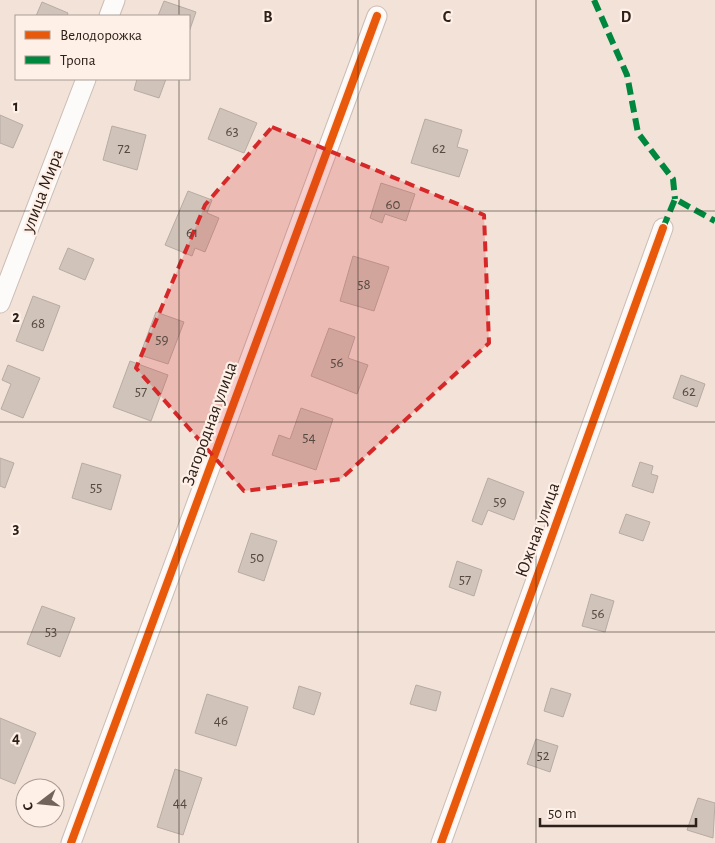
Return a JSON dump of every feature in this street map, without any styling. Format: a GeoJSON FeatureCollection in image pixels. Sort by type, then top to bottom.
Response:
{"type":"FeatureCollection","features":[{"type":"Feature","properties":{"kind":"street"},"geometry":{"type":"LineString","coordinates":[[109,15],[115,0]]}},
{"type":"Feature","properties":{"kind":"street","name":"Загородная улица"},"geometry":{"type":"LineString","coordinates":[[71,843],[377,16]]}},
{"type":"Feature","properties":{"kind":"street","name":"улица Мира"},"geometry":{"type":"LineString","coordinates":[[0,303],[86,80]]}},
{"type":"Feature","properties":{"kind":"street","name":"Южная улица"},"geometry":{"type":"LineString","coordinates":[[441,843],[663,228]]}},
{"type":"Feature","properties":{"kind":"highlighted area"},"geometry":{"type":"Polygon","coordinates":[[[272,127],[484,215],[489,343],[341,479],[244,491],[136,368],[205,205],[272,127]]]}},
{"type":"Feature","properties":{"kind":"building"},"geometry":{"type":"Polygon","coordinates":[[[164,1],[196,12],[190,29],[190,15],[158,15],[164,1]]]}},
{"type":"Feature","properties":{"kind":"building"},"geometry":{"type":"Polygon","coordinates":[[[42,2],[68,13],[67,15],[36,15],[42,2]]]}},
{"type":"Feature","properties":{"kind":"building"},"geometry":{"type":"Polygon","coordinates":[[[137,80],[166,80],[159,98],[134,90],[137,80]]]}},
{"type":"Feature","properties":{"kind":"building"},"geometry":{"type":"Polygon","coordinates":[[[220,108],[257,123],[244,153],[208,139],[220,108]]]}},
{"type":"Feature","properties":{"kind":"building"},"geometry":{"type":"Polygon","coordinates":[[[0,115],[23,125],[13,148],[0,143],[0,115]]]}},
{"type":"Feature","properties":{"kind":"building"},"geometry":{"type":"Polygon","coordinates":[[[425,119],[462,130],[457,147],[468,150],[459,177],[411,163],[425,119]]]}},
{"type":"Feature","properties":{"kind":"building"},"geometry":{"type":"Polygon","coordinates":[[[112,126],[146,135],[137,170],[103,160],[112,126]]]}},
{"type":"Feature","properties":{"kind":"building"},"geometry":{"type":"Polygon","coordinates":[[[381,183],[415,194],[406,221],[385,214],[382,223],[370,218],[381,183]]]}},
{"type":"Feature","properties":{"kind":"building"},"geometry":{"type":"Polygon","coordinates":[[[188,191],[212,200],[207,213],[219,218],[205,252],[195,248],[192,256],[165,245],[188,191]]]}},
{"type":"Feature","properties":{"kind":"building"},"geometry":{"type":"Polygon","coordinates":[[[68,248],[94,259],[85,280],[59,269],[68,248]]]}},
{"type":"Feature","properties":{"kind":"building"},"geometry":{"type":"Polygon","coordinates":[[[353,256],[389,267],[374,311],[340,301],[353,256]]]}},
{"type":"Feature","properties":{"kind":"building"},"geometry":{"type":"Polygon","coordinates":[[[33,296],[60,306],[43,351],[16,341],[33,296]]]}},
{"type":"Feature","properties":{"kind":"building"},"geometry":{"type":"Polygon","coordinates":[[[156,312],[184,322],[168,364],[140,355],[156,312]]]}},
{"type":"Feature","properties":{"kind":"building"},"geometry":{"type":"Polygon","coordinates":[[[329,328],[355,337],[348,358],[368,365],[357,394],[311,376],[329,328]]]}},
{"type":"Feature","properties":{"kind":"building"},"geometry":{"type":"Polygon","coordinates":[[[130,361],[168,375],[151,421],[113,407],[130,361]]]}},
{"type":"Feature","properties":{"kind":"building"},"geometry":{"type":"Polygon","coordinates":[[[8,365],[40,378],[23,418],[1,409],[11,384],[2,380],[8,365]]]}},
{"type":"Feature","properties":{"kind":"building"},"geometry":{"type":"Polygon","coordinates":[[[681,375],[705,384],[697,407],[673,398],[681,375]]]}},
{"type":"Feature","properties":{"kind":"building"},"geometry":{"type":"Polygon","coordinates":[[[301,408],[333,419],[316,470],[272,455],[279,435],[290,439],[301,408]]]}},
{"type":"Feature","properties":{"kind":"building"},"geometry":{"type":"Polygon","coordinates":[[[0,458],[14,463],[5,488],[0,486],[0,458]]]}},
{"type":"Feature","properties":{"kind":"building"},"geometry":{"type":"Polygon","coordinates":[[[640,462],[653,466],[651,474],[658,476],[653,493],[632,486],[640,462]]]}},
{"type":"Feature","properties":{"kind":"building"},"geometry":{"type":"Polygon","coordinates":[[[82,463],[121,475],[111,510],[72,498],[82,463]]]}},
{"type":"Feature","properties":{"kind":"building"},"geometry":{"type":"Polygon","coordinates":[[[488,478],[524,492],[514,520],[488,510],[482,525],[472,521],[488,478]]]}},
{"type":"Feature","properties":{"kind":"building"},"geometry":{"type":"Polygon","coordinates":[[[626,514],[650,522],[643,541],[619,533],[626,514]]]}},
{"type":"Feature","properties":{"kind":"building"},"geometry":{"type":"Polygon","coordinates":[[[251,533],[277,541],[264,581],[238,572],[251,533]]]}},
{"type":"Feature","properties":{"kind":"building"},"geometry":{"type":"Polygon","coordinates":[[[457,561],[482,570],[474,596],[449,587],[457,561]]]}},
{"type":"Feature","properties":{"kind":"building"},"geometry":{"type":"Polygon","coordinates":[[[591,594],[614,601],[605,632],[582,626],[591,594]]]}},
{"type":"Feature","properties":{"kind":"building"},"geometry":{"type":"Polygon","coordinates":[[[42,606],[75,618],[60,657],[27,644],[42,606]]]}},
{"type":"Feature","properties":{"kind":"building"},"geometry":{"type":"Polygon","coordinates":[[[416,685],[441,692],[436,711],[410,704],[416,685]]]}},
{"type":"Feature","properties":{"kind":"building"},"geometry":{"type":"Polygon","coordinates":[[[299,686],[321,693],[314,715],[293,708],[299,686]]]}},
{"type":"Feature","properties":{"kind":"building"},"geometry":{"type":"Polygon","coordinates":[[[551,688],[571,694],[563,717],[544,711],[551,688]]]}},
{"type":"Feature","properties":{"kind":"building"},"geometry":{"type":"Polygon","coordinates":[[[207,694],[248,707],[236,746],[195,733],[207,694]]]}},
{"type":"Feature","properties":{"kind":"building"},"geometry":{"type":"Polygon","coordinates":[[[0,718],[36,733],[17,778],[15,778],[15,784],[0,778],[0,718]]]}},
{"type":"Feature","properties":{"kind":"building"},"geometry":{"type":"Polygon","coordinates":[[[536,739],[558,746],[550,772],[527,764],[536,739]]]}},
{"type":"Feature","properties":{"kind":"building"},"geometry":{"type":"Polygon","coordinates":[[[175,769],[202,778],[183,835],[157,827],[175,769]]]}},
{"type":"Feature","properties":{"kind":"building"},"geometry":{"type":"Polygon","coordinates":[[[698,798],[715,803],[713,838],[687,830],[698,798]]]}},
{"type":"Feature","properties":{"kind":"marked path"},"geometry":{"type":"LineString","coordinates":[[594,0],[627,75],[638,133],[673,179],[675,199]]}},
{"type":"Feature","properties":{"kind":"marked path"},"geometry":{"type":"LineString","coordinates":[[663,228],[675,199],[715,221]]}},
{"type":"Feature","properties":{"kind":"cycle path"},"geometry":{"type":"LineString","coordinates":[[71,843],[377,16]]}},
{"type":"Feature","properties":{"kind":"cycle path"},"geometry":{"type":"LineString","coordinates":[[441,843],[663,228]]}}]}
